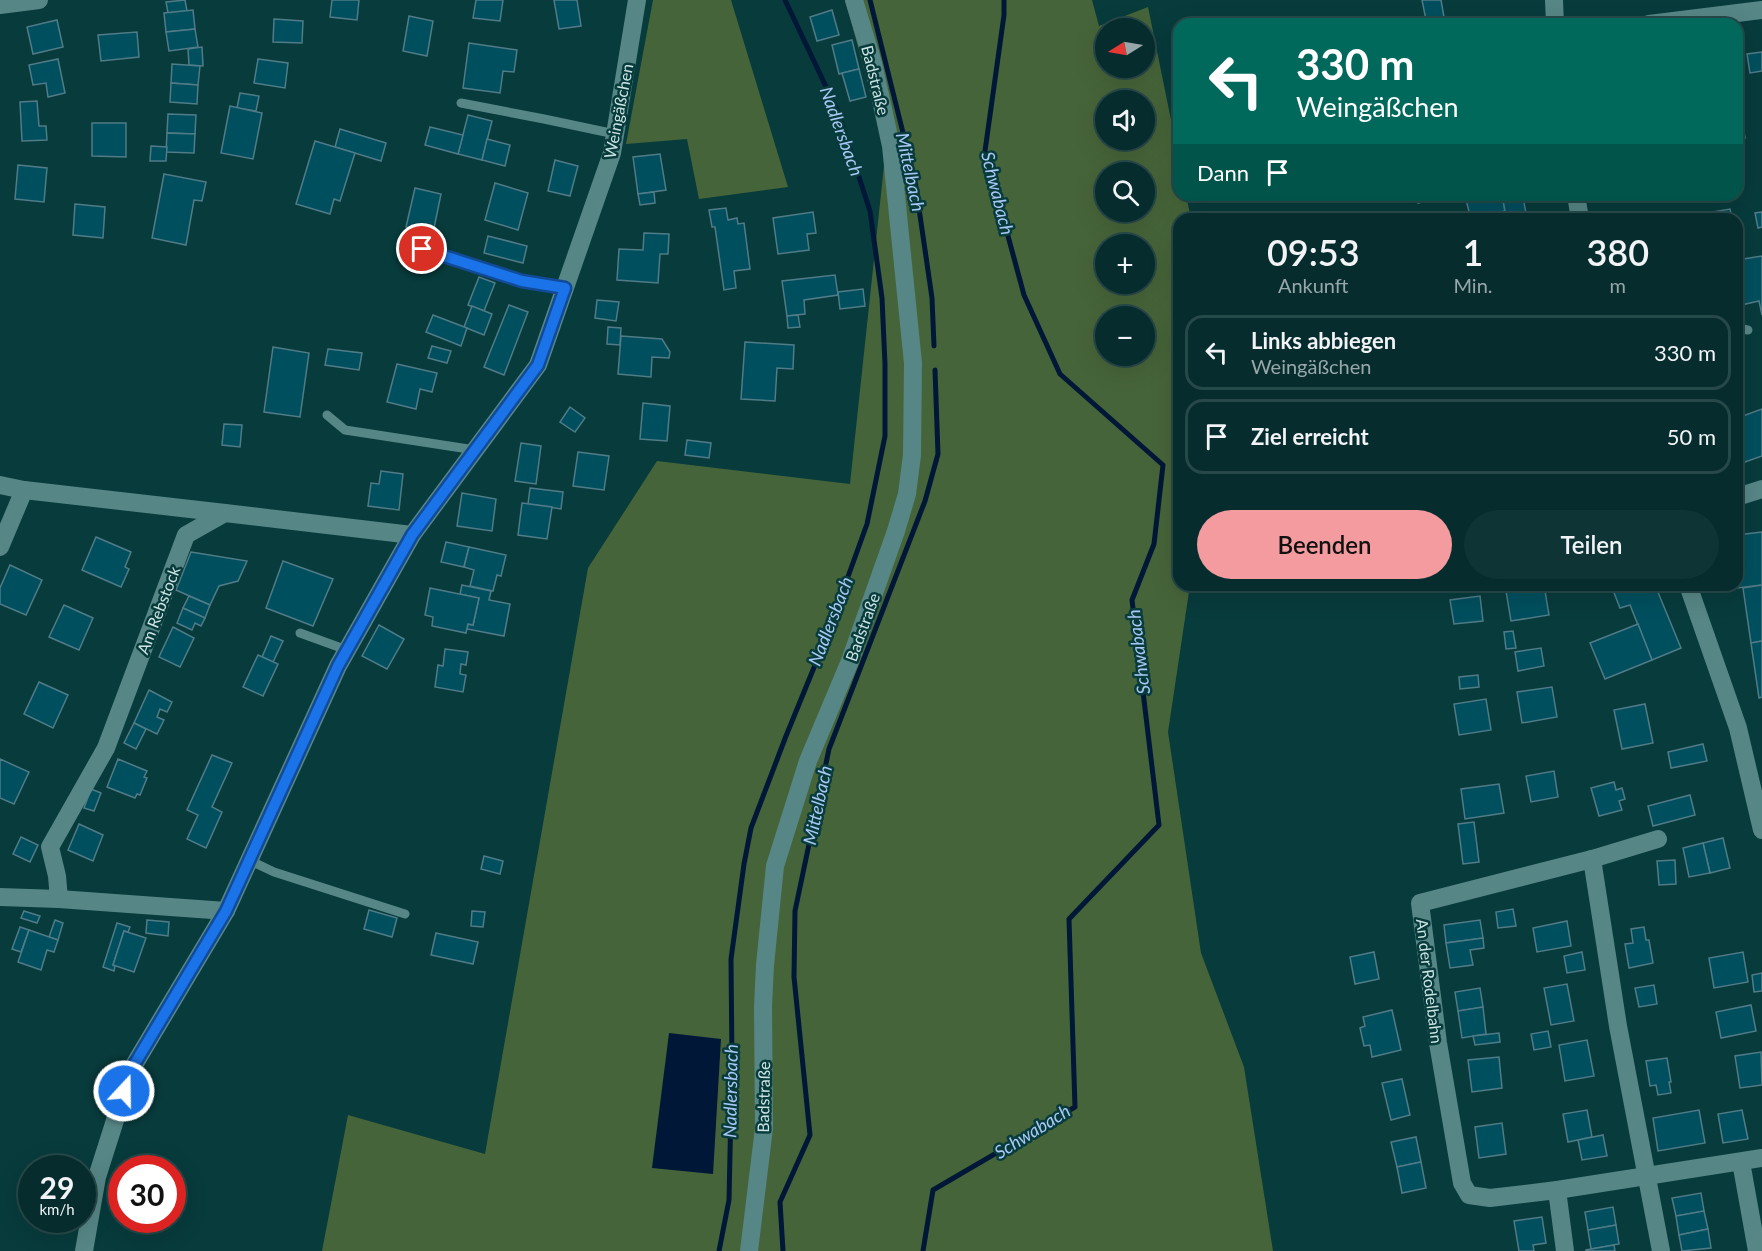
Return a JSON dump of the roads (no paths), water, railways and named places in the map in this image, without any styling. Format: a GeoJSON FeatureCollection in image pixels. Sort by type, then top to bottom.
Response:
{"type":"FeatureCollection","features":[{"type":"Feature","properties":{"kind":"street"},"geometry":{"type":"LineString","coordinates":[[0,5],[39,0]]}},
{"type":"Feature","properties":{"kind":"street","name":"Weingäßchen"},"geometry":{"type":"LineString","coordinates":[[84,1251],[97,1177],[131,1070],[226,911],[338,666],[412,535],[538,365],[612,153],[637,0]]}},
{"type":"Feature","properties":{"kind":"street","name":"Badstraße"},"geometry":{"type":"LineString","coordinates":[[749,1251],[764,1128],[764,996],[775,866],[808,761],[850,661],[896,531],[907,494],[912,455],[913,363],[891,146],[873,63],[854,0]]}},
{"type":"Feature","properties":{"kind":"street"},"geometry":{"type":"LineString","coordinates":[[1554,0],[1556,18]]}},
{"type":"Feature","properties":{"kind":"street"},"geometry":{"type":"LineString","coordinates":[[1697,18],[1762,10]]}},
{"type":"Feature","properties":{"kind":"street"},"geometry":{"type":"LineString","coordinates":[[0,485],[24,490],[412,535]]}},
{"type":"Feature","properties":{"kind":"street"},"geometry":{"type":"LineString","coordinates":[[1743,495],[1762,489]]}},
{"type":"Feature","properties":{"kind":"street"},"geometry":{"type":"LineString","coordinates":[[0,547],[24,490]]}},
{"type":"Feature","properties":{"kind":"street","name":"Am Rebstock"},"geometry":{"type":"LineString","coordinates":[[59,899],[57,876],[50,847],[106,748],[186,535],[225,513]]}},
{"type":"Feature","properties":{"kind":"street"},"geometry":{"type":"LineString","coordinates":[[1690,591],[1738,728],[1762,830]]}},
{"type":"Feature","properties":{"kind":"street","name":"An der Rodelbahn"},"geometry":{"type":"LineString","coordinates":[[1557,1190],[1490,1198],[1469,1195],[1462,1184],[1438,1043],[1420,903],[1592,859],[1658,839]]}},
{"type":"Feature","properties":{"kind":"street"},"geometry":{"type":"LineString","coordinates":[[1592,859],[1618,1026],[1661,1251]]}},
{"type":"Feature","properties":{"kind":"street"},"geometry":{"type":"LineString","coordinates":[[0,897],[226,911]]}},
{"type":"Feature","properties":{"kind":"street"},"geometry":{"type":"LineString","coordinates":[[1565,1251],[1557,1190],[1762,1158]]}},
{"type":"Feature","properties":{"kind":"street"},"geometry":{"type":"LineString","coordinates":[[1741,1162],[1757,1251]]}},
{"type":"Feature","properties":{"kind":"lane"},"geometry":{"type":"LineString","coordinates":[[461,103],[615,134]]}},
{"type":"Feature","properties":{"kind":"lane"},"geometry":{"type":"LineString","coordinates":[[402,242],[522,281],[565,288]]}},
{"type":"Feature","properties":{"kind":"lane"},"geometry":{"type":"LineString","coordinates":[[1743,329],[1748,330]]}},
{"type":"Feature","properties":{"kind":"lane"},"geometry":{"type":"LineString","coordinates":[[327,415],[345,430],[475,450]]}},
{"type":"Feature","properties":{"kind":"lane"},"geometry":{"type":"LineString","coordinates":[[300,633],[347,650]]}},
{"type":"Feature","properties":{"kind":"lane"},"geometry":{"type":"LineString","coordinates":[[249,860],[274,872],[405,914]]}},
{"type":"Feature","properties":{"kind":"water"},"geometry":{"type":"Polygon","coordinates":[[[669,1033],[721,1039],[713,1174],[652,1168],[669,1033]]]}},
{"type":"Feature","properties":{"kind":"waterway","name":"Nadlersbach"},"geometry":{"type":"LineString","coordinates":[[719,1251],[729,1200],[732,1062],[731,959],[751,828],[824,643],[867,524],[885,436],[882,298],[870,211],[838,112],[785,0]]}},
{"type":"Feature","properties":{"kind":"waterway","name":"Mittelbach"},"geometry":{"type":"LineString","coordinates":[[870,0],[915,181],[932,298],[934,346]]}},
{"type":"Feature","properties":{"kind":"waterway","name":"Schwabach"},"geometry":{"type":"LineString","coordinates":[[923,1251],[933,1190],[1075,1107],[1069,919],[1159,825],[1132,600],[1154,544],[1163,465],[1060,374],[1024,295],[985,151],[1004,15],[1004,0]]}},
{"type":"Feature","properties":{"kind":"waterway","name":"Mittelbach"},"geometry":{"type":"LineString","coordinates":[[783,1251],[780,1202],[810,1135],[794,977],[795,911],[829,749],[925,501],[938,454],[935,370]]}}]}
